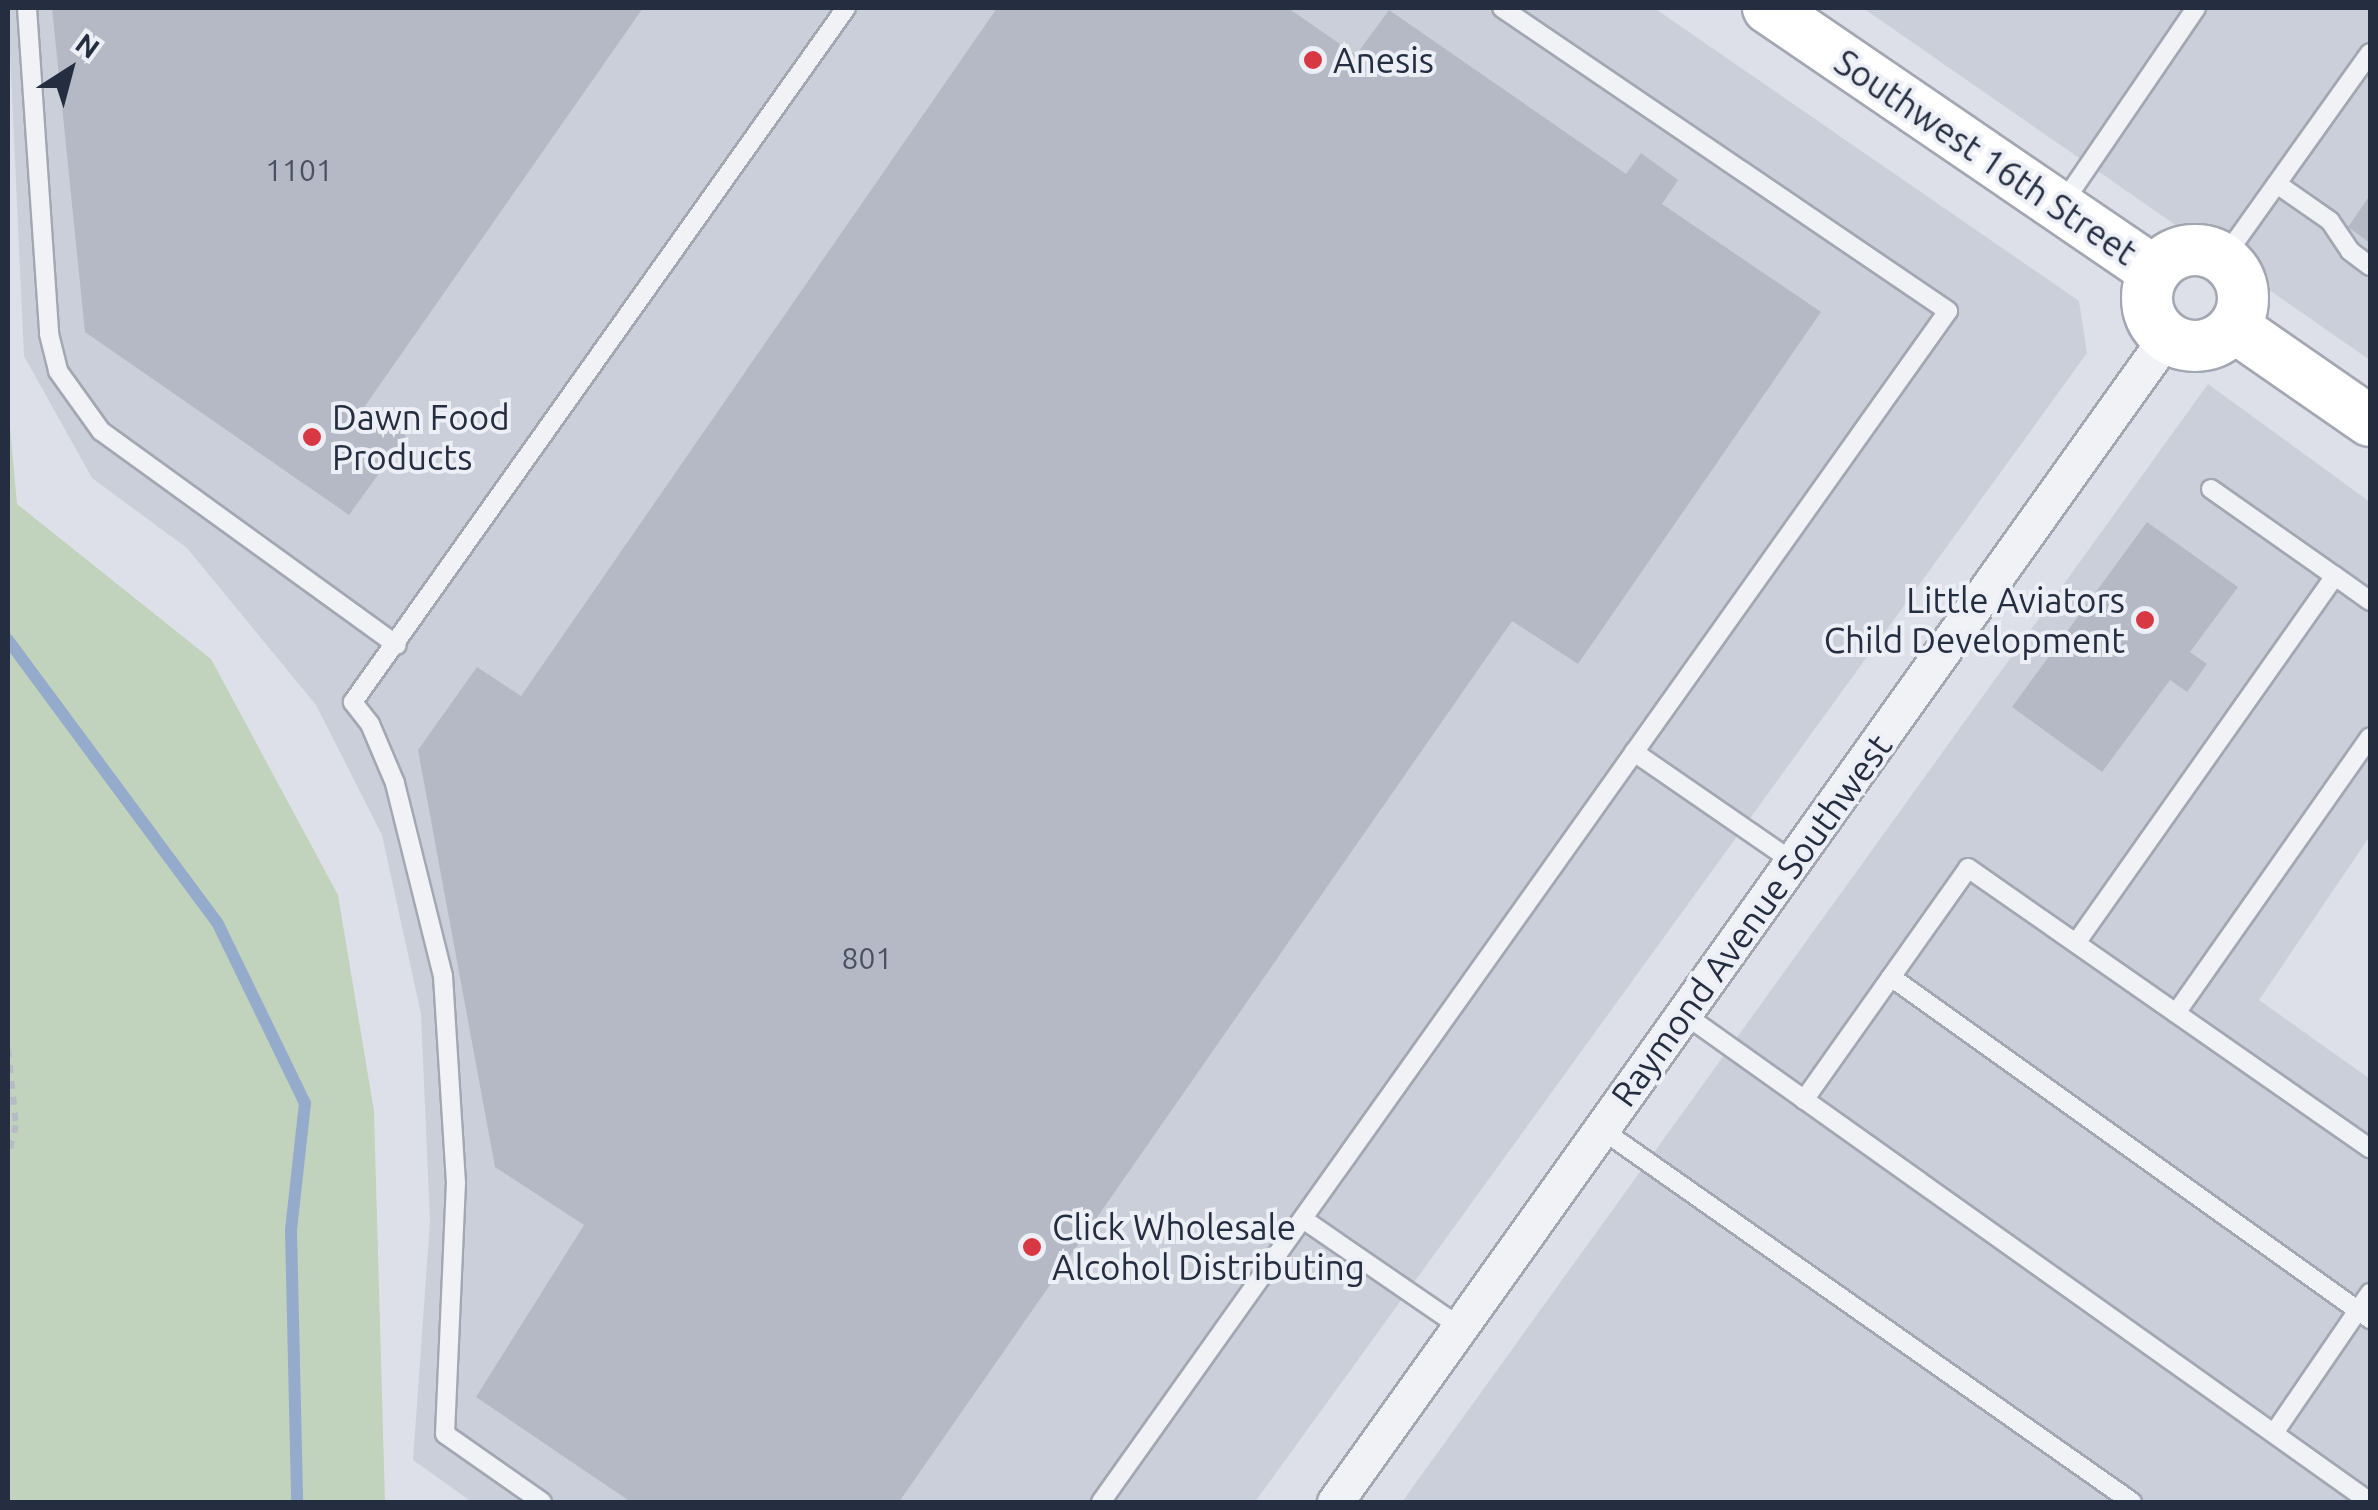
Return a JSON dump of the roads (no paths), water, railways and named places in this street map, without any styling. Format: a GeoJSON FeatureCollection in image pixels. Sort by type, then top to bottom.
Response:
{"type":"FeatureCollection","features":[{"type":"Feature","properties":{"kind":"street","name":"Southwest 16th Street"},"geometry":{"type":"LineString","coordinates":[[1768,8],[2155,272]]}},
{"type":"Feature","properties":{"kind":"street","name":"Southwest 16th Street"},"geometry":{"type":"LineString","coordinates":[[2167,337],[2150,314],[2147,300],[2155,272],[2178,253],[2194,250],[2223,259]]}},
{"type":"Feature","properties":{"kind":"street"},"geometry":{"type":"LineString","coordinates":[[2167,337],[2180,344],[2210,344],[2234,327],[2244,298],[2234,270],[2223,259]]}},
{"type":"Feature","properties":{"kind":"street"},"geometry":{"type":"LineString","coordinates":[[2234,327],[2370,421]]}},
{"type":"Feature","properties":{"kind":"street","name":"Raymond Avenue Southwest"},"geometry":{"type":"LineString","coordinates":[[1335,1502],[2167,337]]}},
{"type":"Feature","properties":{"kind":"lane"},"geometry":{"type":"LineString","coordinates":[[26,8],[49,334],[58,370],[101,431],[397,645]]}},
{"type":"Feature","properties":{"kind":"lane"},"geometry":{"type":"LineString","coordinates":[[542,1502],[446,1434],[456,1183],[443,976],[395,783],[370,724],[354,702],[846,8]]}},
{"type":"Feature","properties":{"kind":"lane"},"geometry":{"type":"LineString","coordinates":[[1102,1502],[1948,311],[1502,8]]}},
{"type":"Feature","properties":{"kind":"lane"},"geometry":{"type":"LineString","coordinates":[[2060,207],[2196,8]]}},
{"type":"Feature","properties":{"kind":"lane"},"geometry":{"type":"LineString","coordinates":[[2223,259],[2369,60]]}},
{"type":"Feature","properties":{"kind":"lane"},"geometry":{"type":"LineString","coordinates":[[2276,184],[2330,221],[2350,252],[2370,266]]}},
{"type":"Feature","properties":{"kind":"lane"},"geometry":{"type":"LineString","coordinates":[[2211,489],[2370,601]]}},
{"type":"Feature","properties":{"kind":"lane"},"geometry":{"type":"LineString","coordinates":[[2076,942],[2335,576]]}},
{"type":"Feature","properties":{"kind":"lane"},"geometry":{"type":"LineString","coordinates":[[2176,1013],[2370,736]]}},
{"type":"Feature","properties":{"kind":"lane"},"geometry":{"type":"LineString","coordinates":[[1634,752],[1792,861]]}},
{"type":"Feature","properties":{"kind":"lane"},"geometry":{"type":"LineString","coordinates":[[1804,1100],[1968,868],[2370,1148]]}},
{"type":"Feature","properties":{"kind":"lane"},"geometry":{"type":"LineString","coordinates":[[1891,977],[2364,1315]]}},
{"type":"Feature","properties":{"kind":"lane"},"geometry":{"type":"LineString","coordinates":[[1684,1014],[2370,1502]]}},
{"type":"Feature","properties":{"kind":"lane"},"geometry":{"type":"LineString","coordinates":[[1601,1130],[2130,1502]]}},
{"type":"Feature","properties":{"kind":"lane"},"geometry":{"type":"LineString","coordinates":[[1303,1219],[1460,1327]]}},
{"type":"Feature","properties":{"kind":"lane"},"geometry":{"type":"LineString","coordinates":[[2274,1433],[2364,1315],[2370,1293]]}},
{"type":"Feature","properties":{"kind":"waterway"},"geometry":{"type":"LineString","coordinates":[[8,640],[218,924],[305,1103],[291,1230],[297,1502]]}},
{"type":"Feature","properties":{"kind":"place","name":"Anesis"},"geometry":{"type":"Point","coordinates":[1313,60]}},
{"type":"Feature","properties":{"kind":"place","name":"Dawn Food Products"},"geometry":{"type":"Point","coordinates":[312,437]}},
{"type":"Feature","properties":{"kind":"place","name":"Little Aviators Child Development"},"geometry":{"type":"Point","coordinates":[2145,620]}},
{"type":"Feature","properties":{"kind":"place","name":"Click Wholesale Alcohol Distributing"},"geometry":{"type":"Point","coordinates":[1032,1247]}}]}
